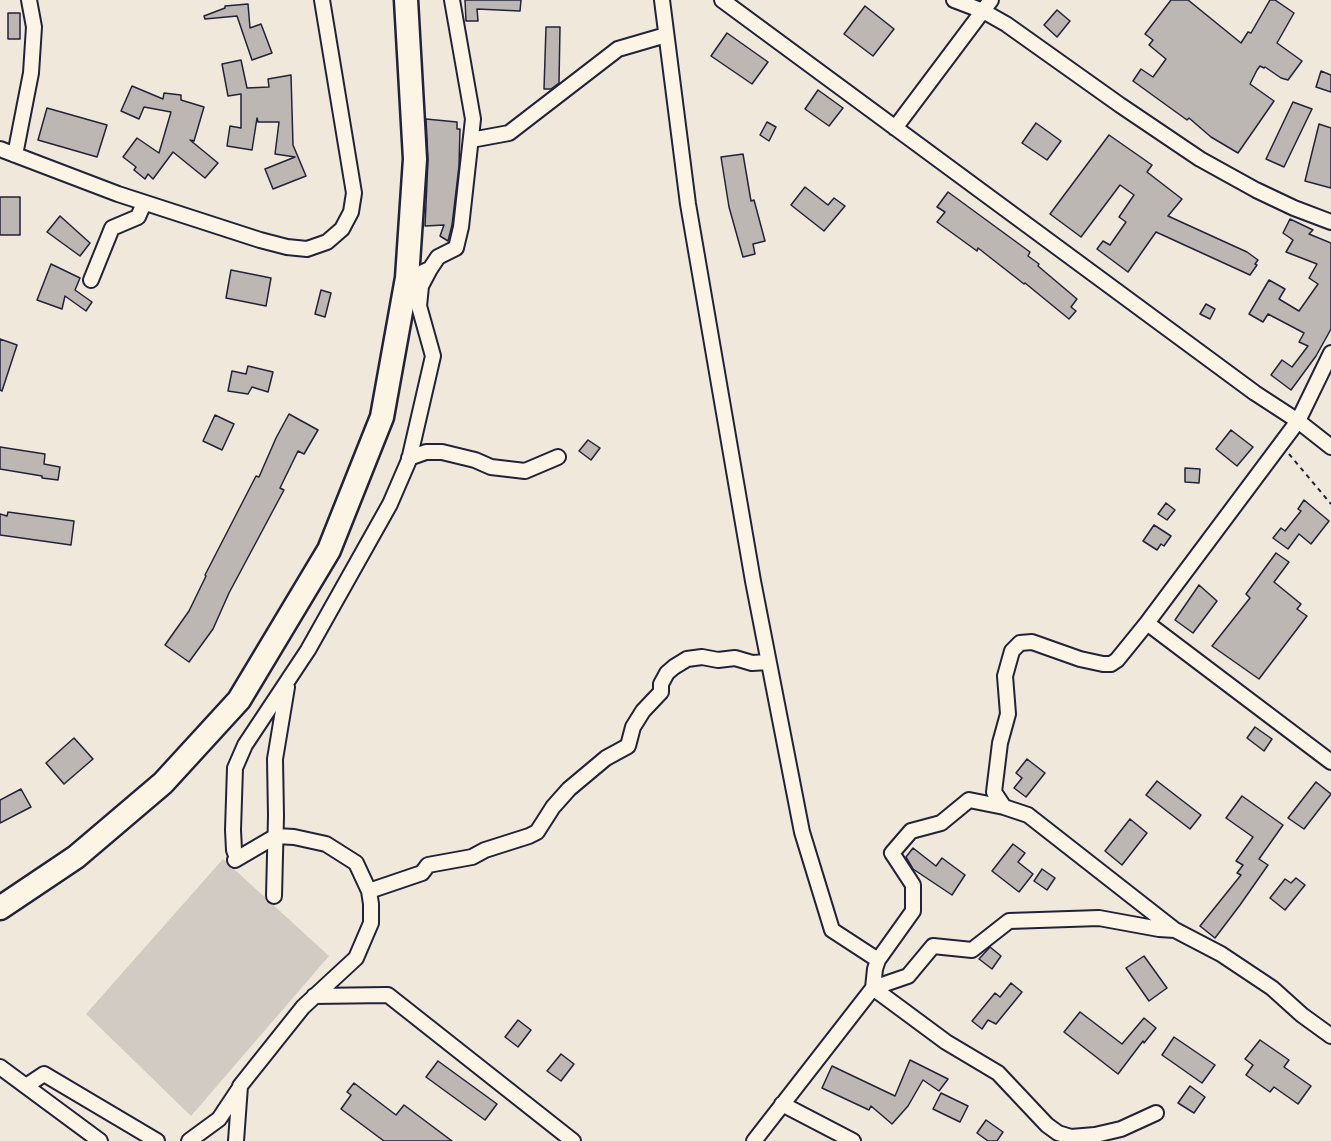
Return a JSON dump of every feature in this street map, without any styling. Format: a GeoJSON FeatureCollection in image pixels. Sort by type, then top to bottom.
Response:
{"type":"FeatureCollection","features":[{"type":"Feature","properties":{"kind":"highway"},"geometry":{"type":"LineString","coordinates":[[0,908],[76,857],[163,783],[239,700],[328,550],[382,417],[407,278],[415,159],[405,0]]}},
{"type":"Feature","properties":{"kind":"street"},"geometry":{"type":"LineString","coordinates":[[15,155],[31,73],[34,27],[29,0]]}},
{"type":"Feature","properties":{"kind":"street"},"geometry":{"type":"LineString","coordinates":[[0,149],[144,202],[287,247],[308,249],[327,242],[342,229],[351,212],[354,193],[321,0]]}},
{"type":"Feature","properties":{"kind":"street"},"geometry":{"type":"LineString","coordinates":[[189,1141],[219,1119],[240,1086],[303,1007],[356,958],[371,923],[369,891],[356,863],[326,844],[294,837],[276,836],[236,859],[233,830],[235,768],[245,745],[308,650],[390,504],[409,458],[433,356],[419,306],[421,286],[438,257],[456,248],[461,227],[473,119],[452,0]]}},
{"type":"Feature","properties":{"kind":"street"},"geometry":{"type":"LineString","coordinates":[[662,0],[688,204],[751,569],[802,832],[832,930],[878,960]]}},
{"type":"Feature","properties":{"kind":"street"},"geometry":{"type":"LineString","coordinates":[[722,0],[1331,447]]}},
{"type":"Feature","properties":{"kind":"street"},"geometry":{"type":"LineString","coordinates":[[954,0],[987,5],[1006,24],[1200,159],[1256,190],[1331,222]]}},
{"type":"Feature","properties":{"kind":"street"},"geometry":{"type":"LineString","coordinates":[[895,128],[987,5]]}},
{"type":"Feature","properties":{"kind":"street"},"geometry":{"type":"LineString","coordinates":[[471,140],[509,133],[618,50],[666,35]]}},
{"type":"Feature","properties":{"kind":"street"},"geometry":{"type":"LineString","coordinates":[[91,280],[112,228],[138,217],[144,202]]}},
{"type":"Feature","properties":{"kind":"street"},"geometry":{"type":"LineString","coordinates":[[407,278],[430,269]]}},
{"type":"Feature","properties":{"kind":"street"},"geometry":{"type":"LineString","coordinates":[[1004,807],[994,792],[1000,743],[1008,714],[1005,676],[1012,651],[1020,643],[1032,642],[1080,659],[1103,664],[1111,664],[1117,660],[1298,421],[1331,353]]}},
{"type":"Feature","properties":{"kind":"street"},"geometry":{"type":"LineString","coordinates":[[409,458],[426,452],[442,452],[476,460],[491,467],[525,471],[558,457]]}},
{"type":"Feature","properties":{"kind":"street"},"geometry":{"type":"LineString","coordinates":[[1147,623],[1331,762]]}},
{"type":"Feature","properties":{"kind":"street"},"geometry":{"type":"LineString","coordinates":[[369,891],[422,873],[428,865],[472,857],[537,832],[553,807],[569,789],[606,758],[628,746],[633,727],[643,711],[661,692],[661,684],[667,672],[687,659],[735,658],[753,663],[768,662]]}},
{"type":"Feature","properties":{"kind":"street"},"geometry":{"type":"LineString","coordinates":[[274,896],[275,759],[287,682]]}},
{"type":"Feature","properties":{"kind":"street"},"geometry":{"type":"LineString","coordinates":[[754,1141],[873,988],[878,960],[914,911],[913,885],[892,853],[911,831],[941,824],[969,800],[1004,807],[1028,815],[1176,930],[1221,954],[1272,988],[1302,1015],[1331,1035]]}},
{"type":"Feature","properties":{"kind":"street"},"geometry":{"type":"LineString","coordinates":[[873,988],[909,976],[933,946],[972,950],[1009,921],[1099,918],[1176,930]]}},
{"type":"Feature","properties":{"kind":"street"},"geometry":{"type":"LineString","coordinates":[[873,988],[946,1042],[998,1074],[1047,1125],[1059,1133],[1071,1137],[1095,1135],[1121,1129],[1156,1113]]}},
{"type":"Feature","properties":{"kind":"street"},"geometry":{"type":"LineString","coordinates":[[314,996],[388,995],[573,1141]]}},
{"type":"Feature","properties":{"kind":"street"},"geometry":{"type":"LineString","coordinates":[[0,1067],[100,1141]]}},
{"type":"Feature","properties":{"kind":"street"},"geometry":{"type":"LineString","coordinates":[[26,1086],[44,1074],[157,1141]]}},
{"type":"Feature","properties":{"kind":"street"},"geometry":{"type":"LineString","coordinates":[[236,1141],[240,1086]]}},
{"type":"Feature","properties":{"kind":"street"},"geometry":{"type":"LineString","coordinates":[[782,1104],[853,1141]]}},
{"type":"Feature","properties":{"kind":"shaded area"},"geometry":{"type":"Polygon","coordinates":[[[223,859],[329,956],[191,1116],[86,1014],[223,859]]]}},
{"type":"Feature","properties":{"kind":"building"},"geometry":{"type":"Polygon","coordinates":[[[465,0],[521,0],[520,11],[477,9],[478,21],[466,21],[465,0]]]}},
{"type":"Feature","properties":{"kind":"building"},"geometry":{"type":"Polygon","coordinates":[[[1171,0],[1188,0],[1241,43],[1248,32],[1251,33],[1270,0],[1275,0],[1294,13],[1277,43],[1302,61],[1288,80],[1265,67],[1260,66],[1257,70],[1250,84],[1274,101],[1238,153],[1211,137],[1189,118],[1187,120],[1133,81],[1141,69],[1153,77],[1166,59],[1149,45],[1153,40],[1145,34],[1171,0]]]}},
{"type":"Feature","properties":{"kind":"building"},"geometry":{"type":"Polygon","coordinates":[[[248,4],[250,28],[261,24],[272,53],[252,60],[237,16],[205,19],[204,16],[225,8],[225,6],[248,4]]]}},
{"type":"Feature","properties":{"kind":"building"},"geometry":{"type":"Polygon","coordinates":[[[865,6],[894,29],[873,56],[844,34],[865,6]]]}},
{"type":"Feature","properties":{"kind":"building"},"geometry":{"type":"Polygon","coordinates":[[[1057,10],[1070,21],[1057,37],[1044,25],[1057,10]]]}},
{"type":"Feature","properties":{"kind":"building"},"geometry":{"type":"Polygon","coordinates":[[[8,13],[20,13],[20,39],[8,39],[8,13]]]}},
{"type":"Feature","properties":{"kind":"building"},"geometry":{"type":"Polygon","coordinates":[[[546,27],[560,27],[559,83],[551,89],[544,89],[546,27]]]}},
{"type":"Feature","properties":{"kind":"building"},"geometry":{"type":"Polygon","coordinates":[[[727,33],[768,62],[752,84],[711,56],[727,33]]]}},
{"type":"Feature","properties":{"kind":"building"},"geometry":{"type":"Polygon","coordinates":[[[241,60],[247,88],[269,87],[268,79],[291,75],[293,145],[306,176],[273,189],[265,169],[295,157],[275,154],[279,122],[258,122],[257,118],[252,150],[227,146],[230,126],[241,128],[241,94],[228,96],[222,64],[241,60]]]}},
{"type":"Feature","properties":{"kind":"building"},"geometry":{"type":"Polygon","coordinates":[[[1321,71],[1331,75],[1331,92],[1316,87],[1321,71]]]}},
{"type":"Feature","properties":{"kind":"building"},"geometry":{"type":"Polygon","coordinates":[[[132,86],[163,99],[164,93],[181,95],[181,100],[204,107],[194,141],[190,140],[218,163],[205,178],[173,152],[153,179],[148,174],[145,179],[134,170],[136,167],[123,157],[137,138],[159,153],[171,112],[144,107],[139,119],[121,111],[132,86]]]}},
{"type":"Feature","properties":{"kind":"building"},"geometry":{"type":"Polygon","coordinates":[[[818,90],[843,108],[829,126],[805,109],[818,90]]]}},
{"type":"Feature","properties":{"kind":"building"},"geometry":{"type":"Polygon","coordinates":[[[1293,102],[1312,109],[1284,167],[1266,159],[1293,102]]]}},
{"type":"Feature","properties":{"kind":"building"},"geometry":{"type":"Polygon","coordinates":[[[47,108],[107,125],[97,157],[38,140],[47,108]]]}},
{"type":"Feature","properties":{"kind":"building"},"geometry":{"type":"Polygon","coordinates":[[[426,119],[457,122],[457,129],[460,129],[459,166],[448,241],[440,236],[444,225],[425,226],[428,160],[426,119]]]}},
{"type":"Feature","properties":{"kind":"building"},"geometry":{"type":"Polygon","coordinates":[[[767,122],[776,127],[769,141],[760,135],[767,122]]]}},
{"type":"Feature","properties":{"kind":"building"},"geometry":{"type":"Polygon","coordinates":[[[1036,123],[1061,141],[1047,160],[1022,143],[1036,123]]]}},
{"type":"Feature","properties":{"kind":"building"},"geometry":{"type":"Polygon","coordinates":[[[1319,124],[1331,128],[1331,188],[1305,181],[1319,124]]]}},
{"type":"Feature","properties":{"kind":"building"},"geometry":{"type":"Polygon","coordinates":[[[1109,135],[1152,165],[1147,172],[1182,199],[1168,216],[1247,252],[1258,260],[1250,275],[1156,232],[1128,272],[1097,249],[1103,241],[1110,245],[1126,222],[1119,217],[1134,195],[1120,185],[1081,237],[1050,214],[1109,135]]]}},
{"type":"Feature","properties":{"kind":"building"},"geometry":{"type":"Polygon","coordinates":[[[743,154],[751,201],[754,200],[765,241],[753,244],[755,254],[743,257],[729,207],[721,157],[743,154]]]}},
{"type":"Feature","properties":{"kind":"building"},"geometry":{"type":"Polygon","coordinates":[[[805,187],[828,205],[834,198],[845,206],[824,231],[791,205],[805,187]]]}},
{"type":"Feature","properties":{"kind":"building"},"geometry":{"type":"Polygon","coordinates":[[[948,192],[1030,252],[1028,256],[1039,264],[1038,266],[1077,299],[1071,307],[1076,311],[1069,319],[978,248],[977,251],[937,222],[945,212],[937,207],[948,192]]]}},
{"type":"Feature","properties":{"kind":"building"},"geometry":{"type":"Polygon","coordinates":[[[0,197],[20,197],[20,235],[0,235],[0,197]]]}},
{"type":"Feature","properties":{"kind":"building"},"geometry":{"type":"Polygon","coordinates":[[[60,216],[90,243],[80,256],[47,232],[60,216]]]}},
{"type":"Feature","properties":{"kind":"building"},"geometry":{"type":"Polygon","coordinates":[[[1290,219],[1313,230],[1309,234],[1331,243],[1331,329],[1316,356],[1291,390],[1271,375],[1282,360],[1292,367],[1308,346],[1299,342],[1304,333],[1268,314],[1263,322],[1249,314],[1269,280],[1285,289],[1279,299],[1299,311],[1318,284],[1309,278],[1317,264],[1286,252],[1293,240],[1283,233],[1290,219]]]}},
{"type":"Feature","properties":{"kind":"building"},"geometry":{"type":"Polygon","coordinates":[[[51,264],[80,278],[75,290],[92,302],[86,311],[65,296],[62,309],[37,300],[51,264]]]}},
{"type":"Feature","properties":{"kind":"building"},"geometry":{"type":"Polygon","coordinates":[[[231,270],[271,278],[266,306],[226,298],[231,270]]]}},
{"type":"Feature","properties":{"kind":"building"},"geometry":{"type":"Polygon","coordinates":[[[321,290],[331,293],[325,317],[315,314],[321,290]]]}},
{"type":"Feature","properties":{"kind":"building"},"geometry":{"type":"Polygon","coordinates":[[[1206,304],[1215,309],[1210,319],[1200,314],[1206,304]]]}},
{"type":"Feature","properties":{"kind":"building"},"geometry":{"type":"Polygon","coordinates":[[[0,339],[17,345],[2,391],[0,390],[0,339]]]}},
{"type":"Feature","properties":{"kind":"building"},"geometry":{"type":"Polygon","coordinates":[[[248,366],[273,372],[268,392],[252,387],[248,394],[228,391],[232,371],[246,374],[248,366]]]}},
{"type":"Feature","properties":{"kind":"building"},"geometry":{"type":"Polygon","coordinates":[[[289,414],[318,430],[304,454],[298,451],[280,488],[284,490],[229,593],[213,629],[189,662],[165,645],[189,611],[205,575],[256,476],[259,477],[289,414]]]}},
{"type":"Feature","properties":{"kind":"building"},"geometry":{"type":"Polygon","coordinates":[[[215,415],[234,424],[222,450],[203,441],[215,415]]]}},
{"type":"Feature","properties":{"kind":"building"},"geometry":{"type":"Polygon","coordinates":[[[1231,430],[1253,447],[1237,466],[1216,449],[1231,430]]]}},
{"type":"Feature","properties":{"kind":"building"},"geometry":{"type":"Polygon","coordinates":[[[588,440],[600,448],[591,460],[579,451],[588,440]]]}},
{"type":"Feature","properties":{"kind":"building"},"geometry":{"type":"Polygon","coordinates":[[[0,447],[45,454],[44,464],[60,467],[58,480],[0,469],[0,447]]]}},
{"type":"Feature","properties":{"kind":"building"},"geometry":{"type":"Polygon","coordinates":[[[1185,468],[1200,469],[1199,483],[1185,482],[1185,468]]]}},
{"type":"Feature","properties":{"kind":"building"},"geometry":{"type":"Polygon","coordinates":[[[1304,500],[1329,521],[1311,544],[1299,534],[1288,549],[1273,538],[1281,528],[1285,531],[1301,511],[1298,509],[1304,500]]]}},
{"type":"Feature","properties":{"kind":"building"},"geometry":{"type":"Polygon","coordinates":[[[1166,503],[1175,510],[1167,520],[1158,514],[1166,503]]]}},
{"type":"Feature","properties":{"kind":"building"},"geometry":{"type":"Polygon","coordinates":[[[8,512],[74,521],[71,545],[0,535],[0,514],[7,516],[8,512]]]}},
{"type":"Feature","properties":{"kind":"building"},"geometry":{"type":"Polygon","coordinates":[[[1154,525],[1171,536],[1164,546],[1161,544],[1157,550],[1143,541],[1154,525]]]}},
{"type":"Feature","properties":{"kind":"building"},"geometry":{"type":"Polygon","coordinates":[[[1276,553],[1289,562],[1274,582],[1301,604],[1297,609],[1307,616],[1259,679],[1212,646],[1250,598],[1246,594],[1276,553]]]}},
{"type":"Feature","properties":{"kind":"building"},"geometry":{"type":"Polygon","coordinates":[[[1199,585],[1217,601],[1193,633],[1175,620],[1199,585]]]}},
{"type":"Feature","properties":{"kind":"building"},"geometry":{"type":"Polygon","coordinates":[[[1255,727],[1272,739],[1264,751],[1247,738],[1255,727]]]}},
{"type":"Feature","properties":{"kind":"building"},"geometry":{"type":"Polygon","coordinates":[[[74,738],[93,759],[64,784],[46,763],[74,738]]]}},
{"type":"Feature","properties":{"kind":"building"},"geometry":{"type":"Polygon","coordinates":[[[1027,759],[1045,773],[1026,797],[1014,788],[1022,778],[1016,773],[1027,759]]]}},
{"type":"Feature","properties":{"kind":"building"},"geometry":{"type":"Polygon","coordinates":[[[1157,781],[1201,815],[1190,829],[1146,795],[1157,781]]]}},
{"type":"Feature","properties":{"kind":"building"},"geometry":{"type":"Polygon","coordinates":[[[1316,782],[1331,794],[1304,829],[1288,818],[1316,782]]]}},
{"type":"Feature","properties":{"kind":"building"},"geometry":{"type":"Polygon","coordinates":[[[21,789],[31,807],[0,823],[0,800],[21,789]]]}},
{"type":"Feature","properties":{"kind":"building"},"geometry":{"type":"Polygon","coordinates":[[[1242,796],[1283,825],[1259,859],[1268,865],[1215,938],[1200,926],[1241,875],[1237,873],[1243,865],[1236,861],[1253,837],[1226,818],[1242,796]]]}},
{"type":"Feature","properties":{"kind":"building"},"geometry":{"type":"Polygon","coordinates":[[[1130,819],[1147,833],[1122,865],[1105,851],[1130,819]]]}},
{"type":"Feature","properties":{"kind":"building"},"geometry":{"type":"Polygon","coordinates":[[[1013,844],[1025,853],[1018,862],[1033,874],[1019,892],[992,871],[1013,844]]]}},
{"type":"Feature","properties":{"kind":"building"},"geometry":{"type":"Polygon","coordinates":[[[913,848],[936,866],[942,858],[965,875],[952,895],[913,869],[906,857],[913,848]]]}},
{"type":"Feature","properties":{"kind":"building"},"geometry":{"type":"Polygon","coordinates":[[[1042,869],[1055,878],[1047,890],[1034,881],[1042,869]]]}},
{"type":"Feature","properties":{"kind":"building"},"geometry":{"type":"Polygon","coordinates":[[[1296,878],[1305,885],[1285,910],[1270,898],[1285,879],[1291,883],[1296,878]]]}},
{"type":"Feature","properties":{"kind":"building"},"geometry":{"type":"Polygon","coordinates":[[[990,947],[1001,956],[992,969],[979,959],[990,947]]]}},
{"type":"Feature","properties":{"kind":"building"},"geometry":{"type":"Polygon","coordinates":[[[1144,956],[1167,988],[1149,1001],[1126,968],[1144,956]]]}},
{"type":"Feature","properties":{"kind":"building"},"geometry":{"type":"Polygon","coordinates":[[[1011,983],[1022,992],[996,1024],[988,1020],[982,1029],[972,1021],[995,993],[1000,997],[1011,983]]]}},
{"type":"Feature","properties":{"kind":"building"},"geometry":{"type":"Polygon","coordinates":[[[1080,1012],[1122,1044],[1144,1018],[1156,1028],[1118,1074],[1064,1032],[1080,1012]]]}},
{"type":"Feature","properties":{"kind":"building"},"geometry":{"type":"Polygon","coordinates":[[[518,1020],[531,1030],[518,1047],[505,1037],[518,1020]]]}},
{"type":"Feature","properties":{"kind":"building"},"geometry":{"type":"Polygon","coordinates":[[[1174,1037],[1215,1065],[1202,1083],[1162,1055],[1174,1037]]]}},
{"type":"Feature","properties":{"kind":"building"},"geometry":{"type":"Polygon","coordinates":[[[1260,1040],[1289,1060],[1284,1067],[1311,1086],[1298,1104],[1274,1087],[1270,1092],[1246,1075],[1253,1065],[1245,1059],[1260,1040]]]}},
{"type":"Feature","properties":{"kind":"building"},"geometry":{"type":"Polygon","coordinates":[[[561,1054],[574,1064],[561,1081],[547,1071],[561,1054]]]}},
{"type":"Feature","properties":{"kind":"building"},"geometry":{"type":"Polygon","coordinates":[[[910,1060],[948,1079],[939,1091],[923,1080],[908,1106],[892,1124],[871,1106],[869,1110],[822,1088],[832,1066],[895,1096],[910,1060]]]}},
{"type":"Feature","properties":{"kind":"building"},"geometry":{"type":"Polygon","coordinates":[[[438,1061],[497,1104],[485,1120],[426,1077],[438,1061]]]}},
{"type":"Feature","properties":{"kind":"building"},"geometry":{"type":"Polygon","coordinates":[[[354,1083],[396,1115],[404,1105],[452,1141],[384,1141],[341,1109],[351,1095],[347,1092],[354,1083]]]}},
{"type":"Feature","properties":{"kind":"building"},"geometry":{"type":"Polygon","coordinates":[[[1190,1086],[1205,1097],[1194,1113],[1178,1103],[1190,1086]]]}},
{"type":"Feature","properties":{"kind":"building"},"geometry":{"type":"Polygon","coordinates":[[[941,1093],[968,1106],[960,1122],[933,1109],[941,1093]]]}},
{"type":"Feature","properties":{"kind":"building"},"geometry":{"type":"Polygon","coordinates":[[[986,1120],[1003,1132],[997,1141],[988,1141],[977,1133],[986,1120]]]}}]}
